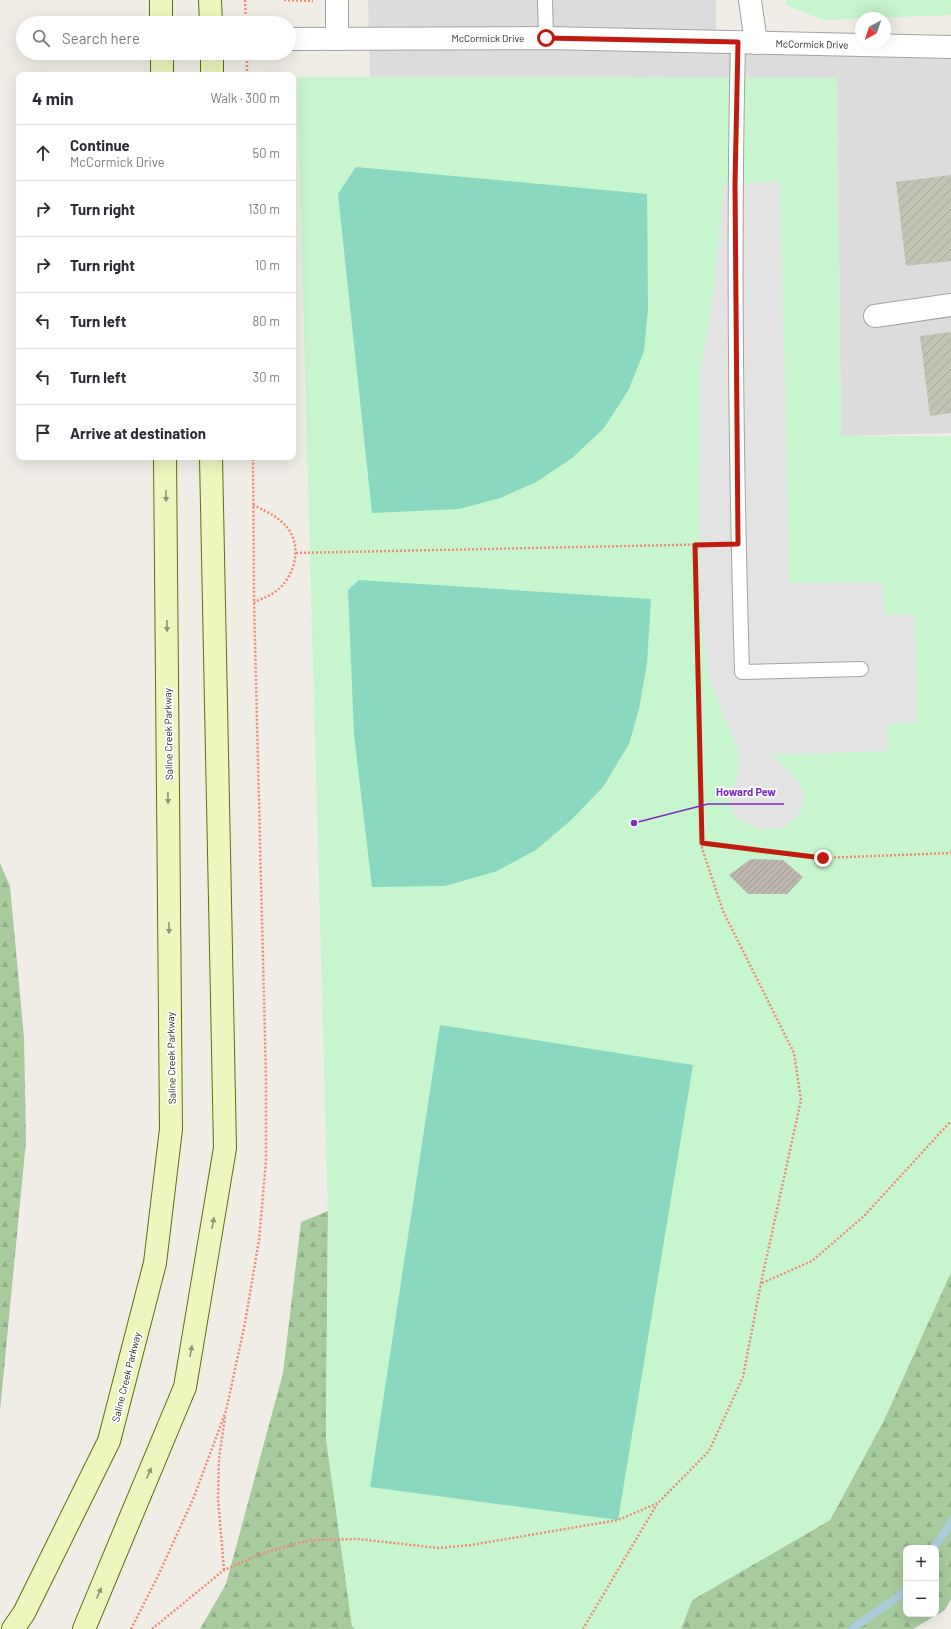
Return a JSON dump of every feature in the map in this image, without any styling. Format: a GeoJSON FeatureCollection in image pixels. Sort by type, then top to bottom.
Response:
{"type":"FeatureCollection","features":[{"type":"Feature","properties":{"kind":"main road"},"geometry":{"type":"LineString","coordinates":[[161,0],[161,16]]}},
{"type":"Feature","properties":{"kind":"main road"},"geometry":{"type":"LineString","coordinates":[[210,0],[211,16]]}},
{"type":"Feature","properties":{"kind":"main road"},"geometry":{"type":"LineString","coordinates":[[162,60],[162,72]]}},
{"type":"Feature","properties":{"kind":"main road"},"geometry":{"type":"LineString","coordinates":[[212,60],[212,72]]}},
{"type":"Feature","properties":{"kind":"main road","name":"Saline Creek Parkway"},"geometry":{"type":"LineString","coordinates":[[13,1629],[24,1613],[109,1441],[155,1263],[171,1129],[165,460]]}},
{"type":"Feature","properties":{"kind":"main road"},"geometry":{"type":"LineString","coordinates":[[84,1629],[185,1387],[225,1148],[212,460]]}},
{"type":"Feature","properties":{"kind":"street"},"geometry":{"type":"LineString","coordinates":[[337,0],[337,39]]}},
{"type":"Feature","properties":{"kind":"street"},"geometry":{"type":"LineString","coordinates":[[747,42],[750,0]]}},
{"type":"Feature","properties":{"kind":"street","name":"McCormick Drive"},"geometry":{"type":"LineString","coordinates":[[296,39],[546,38],[951,47]]}},
{"type":"Feature","properties":{"kind":"street"},"geometry":{"type":"LineString","coordinates":[[875,316],[951,305]]}},
{"type":"Feature","properties":{"kind":"lane"},"geometry":{"type":"LineString","coordinates":[[545,0],[546,38]]}},
{"type":"Feature","properties":{"kind":"lane"},"geometry":{"type":"LineString","coordinates":[[747,42],[735,184],[738,544],[742,672],[861,669]]}},
{"type":"Feature","properties":{"kind":"path"},"geometry":{"type":"LineString","coordinates":[[245,0],[246,16]]}},
{"type":"Feature","properties":{"kind":"path"},"geometry":{"type":"LineString","coordinates":[[247,60],[247,72]]}},
{"type":"Feature","properties":{"kind":"path"},"geometry":{"type":"LineString","coordinates":[[253,505],[270,513],[289,530],[296,553],[291,574],[276,591],[254,602]]}},
{"type":"Feature","properties":{"kind":"path"},"geometry":{"type":"LineString","coordinates":[[296,553],[738,544]]}},
{"type":"Feature","properties":{"kind":"path"},"geometry":{"type":"LineString","coordinates":[[583,1629],[658,1503],[709,1451],[743,1377],[761,1284],[801,1100],[794,1053],[723,911],[702,848],[695,545]]}},
{"type":"Feature","properties":{"kind":"path"},"geometry":{"type":"LineString","coordinates":[[702,843],[823,858],[951,853]]}},
{"type":"Feature","properties":{"kind":"path"},"geometry":{"type":"LineString","coordinates":[[761,1284],[812,1261],[864,1216],[951,1121]]}},
{"type":"Feature","properties":{"kind":"path"},"geometry":{"type":"LineString","coordinates":[[224,1570],[218,1498],[219,1459],[226,1411]]}},
{"type":"Feature","properties":{"kind":"path"},"geometry":{"type":"LineString","coordinates":[[152,1629],[224,1570],[263,1553],[312,1540],[358,1539],[439,1548],[471,1546],[618,1520],[658,1503]]}},
{"type":"Feature","properties":{"kind":"shaded area"},"geometry":{"type":"Polygon","coordinates":[[[368,0],[716,0],[716,50],[951,57],[951,433],[841,436],[837,78],[370,77],[368,0]]]}},
{"type":"Feature","properties":{"kind":"shaded area"},"geometry":{"type":"Polygon","coordinates":[[[951,175],[951,261],[906,266],[896,182],[951,175]]]}},
{"type":"Feature","properties":{"kind":"shaded area"},"geometry":{"type":"Polygon","coordinates":[[[780,181],[790,583],[883,582],[885,615],[915,614],[918,722],[888,724],[889,751],[764,755],[773,756],[794,776],[804,792],[804,803],[797,817],[782,828],[759,829],[736,818],[727,797],[737,779],[740,756],[709,677],[699,596],[700,372],[710,319],[724,185],[780,181]]]}},
{"type":"Feature","properties":{"kind":"shaded area"},"geometry":{"type":"Polygon","coordinates":[[[951,332],[951,413],[930,416],[920,336],[951,332]]]}},
{"type":"Feature","properties":{"kind":"green space"},"geometry":{"type":"Polygon","coordinates":[[[786,0],[951,0],[951,15],[891,17],[891,12],[855,12],[855,19],[823,20],[786,5],[786,0]]]}},
{"type":"Feature","properties":{"kind":"green space"},"geometry":{"type":"Polygon","coordinates":[[[297,77],[837,78],[841,436],[951,436],[951,1272],[884,1420],[830,1520],[692,1600],[681,1629],[355,1629],[352,1626],[326,1438],[328,1211],[297,77]]]}},
{"type":"Feature","properties":{"kind":"green space"},"geometry":{"type":"Polygon","coordinates":[[[356,167],[647,194],[648,309],[644,351],[628,391],[604,428],[572,458],[536,482],[500,498],[459,509],[372,513],[338,194],[356,167]]]}},
{"type":"Feature","properties":{"kind":"green space"},"geometry":{"type":"Polygon","coordinates":[[[359,580],[651,599],[647,663],[639,709],[629,744],[603,787],[571,820],[536,850],[497,871],[445,886],[372,887],[354,734],[348,590],[359,580]]]}},
{"type":"Feature","properties":{"kind":"green space"},"geometry":{"type":"Polygon","coordinates":[[[0,863],[10,886],[24,1038],[26,1141],[0,1411],[0,863]]]}},
{"type":"Feature","properties":{"kind":"green space"},"geometry":{"type":"Polygon","coordinates":[[[440,1025],[693,1065],[618,1520],[370,1487],[440,1025]]]}},
{"type":"Feature","properties":{"kind":"green space"},"geometry":{"type":"Polygon","coordinates":[[[328,1211],[326,1438],[352,1625],[355,1629],[200,1629],[226,1584],[283,1373],[301,1222],[328,1211]]]}},
{"type":"Feature","properties":{"kind":"green space"},"geometry":{"type":"Polygon","coordinates":[[[951,1272],[951,1599],[945,1610],[939,1614],[939,1545],[903,1545],[903,1617],[933,1617],[913,1629],[681,1629],[692,1600],[830,1520],[884,1420],[951,1272]]]}},
{"type":"Feature","properties":{"kind":"building"},"geometry":{"type":"Polygon","coordinates":[[[751,859],[783,860],[803,877],[787,894],[748,894],[729,875],[751,859]]]}},
{"type":"Feature","properties":{"kind":"waterway"},"geometry":{"type":"LineString","coordinates":[[936,1545],[951,1522]]}},
{"type":"Feature","properties":{"kind":"waterway"},"geometry":{"type":"LineString","coordinates":[[852,1629],[903,1593]]}},
{"type":"Feature","properties":{"kind":"place","name":"Howard Pew"},"geometry":{"type":"Point","coordinates":[634,823]}},
{"type":"Feature","properties":{"kind":"route"},"geometry":{"type":"LineString","coordinates":[[546,38],[738,42],[735,184],[738,544],[695,545],[696,652],[702,843],[823,858]]}}]}
